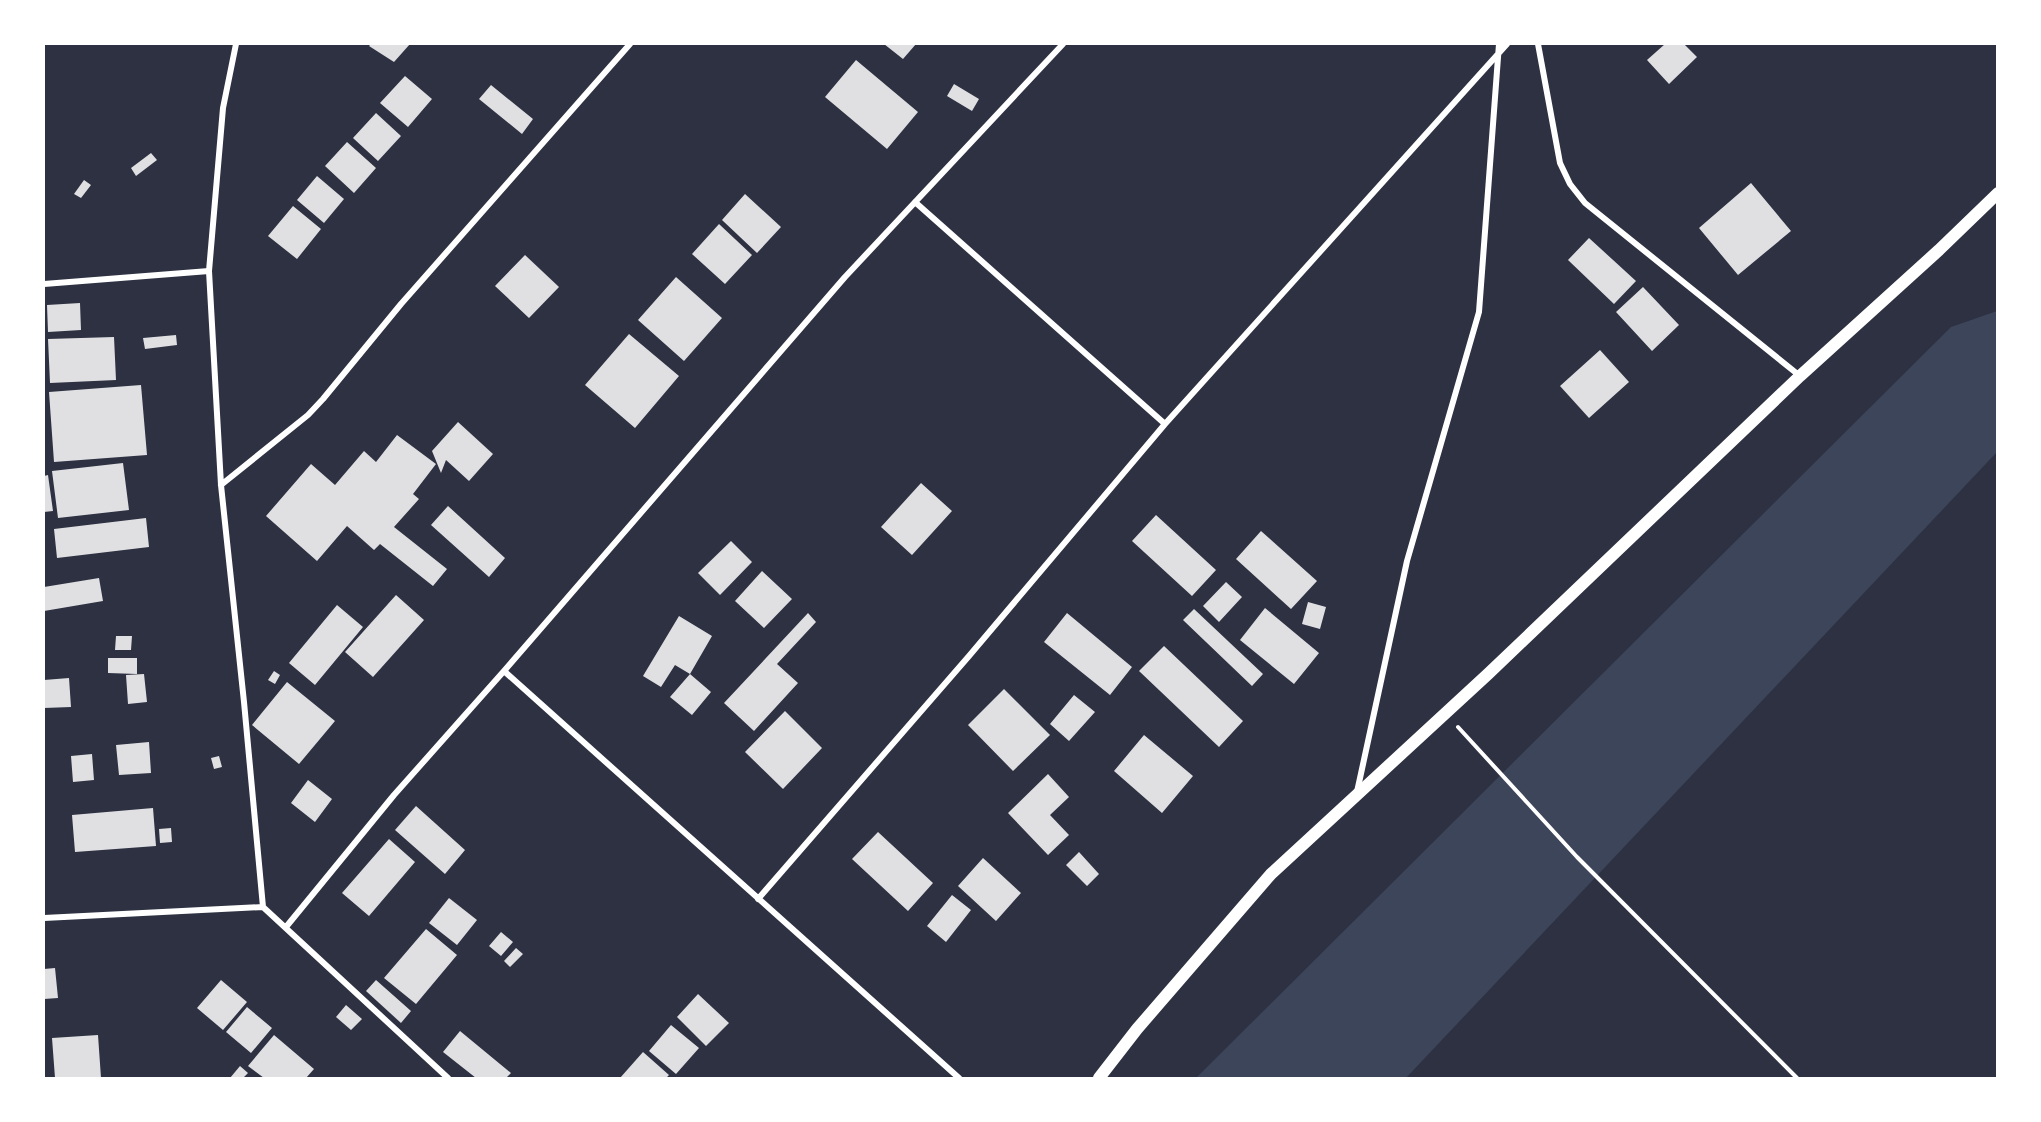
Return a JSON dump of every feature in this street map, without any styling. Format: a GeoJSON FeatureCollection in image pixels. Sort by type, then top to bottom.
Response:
{"type":"FeatureCollection","features":[{"type":"Feature","properties":{"kind":"main road"},"geometry":{"type":"LineString","coordinates":[[1099,1078],[1137,1029],[1271,874],[1514,650],[1800,376],[1939,250],[1998,193]]}},
{"type":"Feature","properties":{"kind":"street"},"geometry":{"type":"LineString","coordinates":[[236,44],[223,108],[208,271],[220,485],[244,702],[263,907],[448,1078]]}},
{"type":"Feature","properties":{"kind":"street"},"geometry":{"type":"LineString","coordinates":[[220,485],[308,415],[323,399],[401,304],[630,44]]}},
{"type":"Feature","properties":{"kind":"street"},"geometry":{"type":"LineString","coordinates":[[286,927],[394,795],[845,277],[1063,44]]}},
{"type":"Feature","properties":{"kind":"street"},"geometry":{"type":"LineString","coordinates":[[1357,795],[1407,561],[1479,312],[1499,44]]}},
{"type":"Feature","properties":{"kind":"street"},"geometry":{"type":"LineString","coordinates":[[758,898],[976,647],[1165,424],[1507,44]]}},
{"type":"Feature","properties":{"kind":"street"},"geometry":{"type":"LineString","coordinates":[[1538,44],[1560,163],[1570,184],[1585,203],[1800,376]]}},
{"type":"Feature","properties":{"kind":"street"},"geometry":{"type":"LineString","coordinates":[[915,202],[1165,424]]}},
{"type":"Feature","properties":{"kind":"street"},"geometry":{"type":"LineString","coordinates":[[44,284],[208,271]]}},
{"type":"Feature","properties":{"kind":"street"},"geometry":{"type":"LineString","coordinates":[[504,671],[959,1078]]}},
{"type":"Feature","properties":{"kind":"street"},"geometry":{"type":"LineString","coordinates":[[44,918],[263,907]]}},
{"type":"Feature","properties":{"kind":"path"},"geometry":{"type":"LineString","coordinates":[[1445,714],[1577,857],[1797,1078]]}},
{"type":"Feature","properties":{"kind":"shaded area"},"geometry":{"type":"Polygon","coordinates":[[[1997,311],[1997,452],[1406,1078],[1196,1078],[1951,327],[1997,311]]]}},
{"type":"Feature","properties":{"kind":"building"},"geometry":{"type":"Polygon","coordinates":[[[371,44],[410,44],[394,62],[369,46],[371,44]]]}},
{"type":"Feature","properties":{"kind":"building"},"geometry":{"type":"Polygon","coordinates":[[[884,44],[916,44],[903,59],[884,44]]]}},
{"type":"Feature","properties":{"kind":"building"},"geometry":{"type":"Polygon","coordinates":[[[1665,44],[1684,44],[1697,57],[1669,84],[1647,60],[1665,44]]]}},
{"type":"Feature","properties":{"kind":"building"},"geometry":{"type":"Polygon","coordinates":[[[856,60],[918,112],[887,149],[825,97],[856,60]]]}},
{"type":"Feature","properties":{"kind":"building"},"geometry":{"type":"Polygon","coordinates":[[[405,76],[432,99],[408,127],[380,103],[405,76]]]}},
{"type":"Feature","properties":{"kind":"building"},"geometry":{"type":"Polygon","coordinates":[[[954,84],[979,99],[972,111],[947,96],[954,84]]]}},
{"type":"Feature","properties":{"kind":"building"},"geometry":{"type":"Polygon","coordinates":[[[491,85],[533,119],[522,134],[479,99],[491,85]]]}},
{"type":"Feature","properties":{"kind":"building"},"geometry":{"type":"Polygon","coordinates":[[[376,113],[401,136],[378,161],[353,138],[376,113]]]}},
{"type":"Feature","properties":{"kind":"building"},"geometry":{"type":"Polygon","coordinates":[[[347,142],[376,168],[354,193],[325,166],[347,142]]]}},
{"type":"Feature","properties":{"kind":"building"},"geometry":{"type":"Polygon","coordinates":[[[151,153],[157,160],[136,176],[131,168],[151,153]]]}},
{"type":"Feature","properties":{"kind":"building"},"geometry":{"type":"Polygon","coordinates":[[[317,176],[344,199],[324,223],[297,200],[317,176]]]}},
{"type":"Feature","properties":{"kind":"building"},"geometry":{"type":"Polygon","coordinates":[[[84,180],[91,185],[81,198],[74,194],[84,180]]]}},
{"type":"Feature","properties":{"kind":"building"},"geometry":{"type":"Polygon","coordinates":[[[1751,183],[1791,231],[1738,275],[1699,228],[1751,183]]]}},
{"type":"Feature","properties":{"kind":"building"},"geometry":{"type":"Polygon","coordinates":[[[745,194],[781,227],[757,253],[722,220],[745,194]]]}},
{"type":"Feature","properties":{"kind":"building"},"geometry":{"type":"Polygon","coordinates":[[[293,206],[321,229],[297,259],[268,236],[293,206]]]}},
{"type":"Feature","properties":{"kind":"building"},"geometry":{"type":"Polygon","coordinates":[[[719,224],[752,255],[725,284],[692,254],[719,224]]]}},
{"type":"Feature","properties":{"kind":"building"},"geometry":{"type":"Polygon","coordinates":[[[1589,238],[1636,281],[1614,304],[1568,260],[1589,238]]]}},
{"type":"Feature","properties":{"kind":"building"},"geometry":{"type":"Polygon","coordinates":[[[525,255],[559,287],[529,318],[495,286],[525,255]]]}},
{"type":"Feature","properties":{"kind":"building"},"geometry":{"type":"Polygon","coordinates":[[[676,277],[722,318],[684,361],[638,320],[676,277]]]}},
{"type":"Feature","properties":{"kind":"building"},"geometry":{"type":"Polygon","coordinates":[[[1643,287],[1679,325],[1652,351],[1616,312],[1643,287]]]}},
{"type":"Feature","properties":{"kind":"building"},"geometry":{"type":"Polygon","coordinates":[[[80,303],[81,330],[48,332],[47,305],[80,303]]]}},
{"type":"Feature","properties":{"kind":"building"},"geometry":{"type":"Polygon","coordinates":[[[629,334],[679,376],[635,428],[585,385],[629,334]]]}},
{"type":"Feature","properties":{"kind":"building"},"geometry":{"type":"Polygon","coordinates":[[[176,335],[177,345],[145,349],[143,338],[176,335]]]}},
{"type":"Feature","properties":{"kind":"building"},"geometry":{"type":"Polygon","coordinates":[[[114,337],[116,380],[50,383],[48,339],[114,337]]]}},
{"type":"Feature","properties":{"kind":"building"},"geometry":{"type":"Polygon","coordinates":[[[1600,350],[1629,382],[1589,418],[1560,386],[1600,350]]]}},
{"type":"Feature","properties":{"kind":"building"},"geometry":{"type":"Polygon","coordinates":[[[141,385],[147,455],[54,462],[49,392],[141,385]]]}},
{"type":"Feature","properties":{"kind":"building"},"geometry":{"type":"Polygon","coordinates":[[[458,422],[493,454],[469,481],[446,460],[441,473],[432,451],[458,422]]]}},
{"type":"Feature","properties":{"kind":"building"},"geometry":{"type":"Polygon","coordinates":[[[397,435],[436,464],[413,494],[419,499],[394,527],[447,569],[433,586],[380,544],[374,550],[347,526],[317,561],[266,516],[311,464],[335,485],[364,451],[376,462],[397,435]]]}},
{"type":"Feature","properties":{"kind":"building"},"geometry":{"type":"Polygon","coordinates":[[[123,463],[129,510],[58,518],[52,471],[123,463]]]}},
{"type":"Feature","properties":{"kind":"building"},"geometry":{"type":"Polygon","coordinates":[[[48,475],[53,511],[44,512],[44,476],[48,475]]]}},
{"type":"Feature","properties":{"kind":"building"},"geometry":{"type":"Polygon","coordinates":[[[921,483],[952,511],[912,555],[881,527],[921,483]]]}},
{"type":"Feature","properties":{"kind":"building"},"geometry":{"type":"Polygon","coordinates":[[[448,506],[505,558],[489,577],[431,525],[448,506]]]}},
{"type":"Feature","properties":{"kind":"building"},"geometry":{"type":"Polygon","coordinates":[[[1156,515],[1216,570],[1192,596],[1132,541],[1156,515]]]}},
{"type":"Feature","properties":{"kind":"building"},"geometry":{"type":"Polygon","coordinates":[[[146,518],[149,547],[57,558],[54,529],[146,518]]]}},
{"type":"Feature","properties":{"kind":"building"},"geometry":{"type":"Polygon","coordinates":[[[1261,531],[1317,581],[1291,609],[1236,559],[1261,531]]]}},
{"type":"Feature","properties":{"kind":"building"},"geometry":{"type":"Polygon","coordinates":[[[731,541],[752,562],[720,595],[698,573],[731,541]]]}},
{"type":"Feature","properties":{"kind":"building"},"geometry":{"type":"Polygon","coordinates":[[[762,571],[792,599],[764,628],[735,601],[762,571]]]}},
{"type":"Feature","properties":{"kind":"building"},"geometry":{"type":"Polygon","coordinates":[[[99,578],[103,601],[44,611],[44,587],[99,578]]]}},
{"type":"Feature","properties":{"kind":"building"},"geometry":{"type":"Polygon","coordinates":[[[1226,582],[1242,597],[1219,622],[1203,606],[1226,582]]]}},
{"type":"Feature","properties":{"kind":"building"},"geometry":{"type":"Polygon","coordinates":[[[396,595],[424,620],[373,677],[345,652],[396,595]]]}},
{"type":"Feature","properties":{"kind":"building"},"geometry":{"type":"Polygon","coordinates":[[[1308,602],[1326,607],[1320,629],[1302,624],[1308,602]]]}},
{"type":"Feature","properties":{"kind":"building"},"geometry":{"type":"Polygon","coordinates":[[[337,605],[363,627],[315,685],[289,663],[337,605]]]}},
{"type":"Feature","properties":{"kind":"building"},"geometry":{"type":"Polygon","coordinates":[[[1265,608],[1319,653],[1294,684],[1240,640],[1265,608]]]}},
{"type":"Feature","properties":{"kind":"building"},"geometry":{"type":"Polygon","coordinates":[[[1194,609],[1263,674],[1252,686],[1183,620],[1194,609]]]}},
{"type":"Feature","properties":{"kind":"building"},"geometry":{"type":"Polygon","coordinates":[[[808,613],[816,622],[777,664],[798,683],[754,731],[724,703],[808,613]]]}},
{"type":"Feature","properties":{"kind":"building"},"geometry":{"type":"Polygon","coordinates":[[[1067,613],[1132,667],[1110,695],[1044,642],[1067,613]]]}},
{"type":"Feature","properties":{"kind":"building"},"geometry":{"type":"Polygon","coordinates":[[[679,616],[712,636],[690,674],[675,665],[661,687],[643,676],[679,616]]]}},
{"type":"Feature","properties":{"kind":"building"},"geometry":{"type":"Polygon","coordinates":[[[116,636],[132,636],[131,650],[115,650],[116,636]]]}},
{"type":"Feature","properties":{"kind":"building"},"geometry":{"type":"Polygon","coordinates":[[[1164,646],[1243,721],[1219,747],[1139,671],[1164,646]]]}},
{"type":"Feature","properties":{"kind":"building"},"geometry":{"type":"Polygon","coordinates":[[[108,658],[137,658],[137,674],[108,673],[108,658]]]}},
{"type":"Feature","properties":{"kind":"building"},"geometry":{"type":"Polygon","coordinates":[[[274,671],[280,675],[275,684],[268,680],[274,671]]]}},
{"type":"Feature","properties":{"kind":"building"},"geometry":{"type":"Polygon","coordinates":[[[144,674],[147,702],[128,704],[126,675],[144,674]]]}},
{"type":"Feature","properties":{"kind":"building"},"geometry":{"type":"Polygon","coordinates":[[[690,674],[711,692],[692,715],[670,697],[690,674]]]}},
{"type":"Feature","properties":{"kind":"building"},"geometry":{"type":"Polygon","coordinates":[[[69,678],[71,707],[44,708],[44,680],[69,678]]]}},
{"type":"Feature","properties":{"kind":"building"},"geometry":{"type":"Polygon","coordinates":[[[287,682],[335,721],[299,764],[252,725],[287,682]]]}},
{"type":"Feature","properties":{"kind":"building"},"geometry":{"type":"Polygon","coordinates":[[[1004,689],[1050,735],[1013,771],[968,725],[1004,689]]]}},
{"type":"Feature","properties":{"kind":"building"},"geometry":{"type":"Polygon","coordinates":[[[1074,695],[1095,712],[1069,741],[1050,724],[1074,695]]]}},
{"type":"Feature","properties":{"kind":"building"},"geometry":{"type":"Polygon","coordinates":[[[785,711],[822,748],[783,789],[745,752],[785,711]]]}},
{"type":"Feature","properties":{"kind":"building"},"geometry":{"type":"Polygon","coordinates":[[[1144,735],[1193,776],[1162,813],[1114,771],[1144,735]]]}},
{"type":"Feature","properties":{"kind":"building"},"geometry":{"type":"Polygon","coordinates":[[[149,742],[151,773],[119,775],[116,745],[149,742]]]}},
{"type":"Feature","properties":{"kind":"building"},"geometry":{"type":"Polygon","coordinates":[[[92,754],[94,780],[73,782],[71,756],[92,754]]]}},
{"type":"Feature","properties":{"kind":"building"},"geometry":{"type":"Polygon","coordinates":[[[219,756],[222,767],[214,769],[211,758],[219,756]]]}},
{"type":"Feature","properties":{"kind":"building"},"geometry":{"type":"Polygon","coordinates":[[[1048,774],[1069,797],[1050,815],[1069,835],[1048,855],[1008,813],[1048,774]]]}},
{"type":"Feature","properties":{"kind":"building"},"geometry":{"type":"Polygon","coordinates":[[[308,780],[332,799],[315,822],[291,803],[308,780]]]}},
{"type":"Feature","properties":{"kind":"building"},"geometry":{"type":"Polygon","coordinates":[[[416,806],[465,850],[445,874],[395,830],[416,806]]]}},
{"type":"Feature","properties":{"kind":"building"},"geometry":{"type":"Polygon","coordinates":[[[153,808],[156,846],[75,852],[72,815],[153,808]]]}},
{"type":"Feature","properties":{"kind":"building"},"geometry":{"type":"Polygon","coordinates":[[[171,828],[172,842],[160,843],[159,829],[171,828]]]}},
{"type":"Feature","properties":{"kind":"building"},"geometry":{"type":"Polygon","coordinates":[[[878,832],[933,883],[908,911],[852,859],[878,832]]]}},
{"type":"Feature","properties":{"kind":"building"},"geometry":{"type":"Polygon","coordinates":[[[389,839],[415,862],[369,916],[342,893],[389,839]]]}},
{"type":"Feature","properties":{"kind":"building"},"geometry":{"type":"Polygon","coordinates":[[[1079,852],[1099,874],[1087,886],[1066,865],[1079,852]]]}},
{"type":"Feature","properties":{"kind":"building"},"geometry":{"type":"Polygon","coordinates":[[[983,858],[1021,893],[996,921],[958,886],[983,858]]]}},
{"type":"Feature","properties":{"kind":"building"},"geometry":{"type":"Polygon","coordinates":[[[952,895],[971,910],[946,942],[927,926],[952,895]]]}},
{"type":"Feature","properties":{"kind":"building"},"geometry":{"type":"Polygon","coordinates":[[[449,898],[477,920],[457,945],[429,923],[449,898]]]}},
{"type":"Feature","properties":{"kind":"building"},"geometry":{"type":"Polygon","coordinates":[[[426,929],[457,955],[416,1004],[384,978],[426,929]]]}},
{"type":"Feature","properties":{"kind":"building"},"geometry":{"type":"Polygon","coordinates":[[[501,932],[513,942],[501,956],[489,946],[501,932]]]}},
{"type":"Feature","properties":{"kind":"building"},"geometry":{"type":"Polygon","coordinates":[[[516,948],[523,954],[510,967],[504,961],[516,948]]]}},
{"type":"Feature","properties":{"kind":"building"},"geometry":{"type":"Polygon","coordinates":[[[55,968],[58,998],[44,999],[44,969],[55,968]]]}},
{"type":"Feature","properties":{"kind":"building"},"geometry":{"type":"Polygon","coordinates":[[[221,980],[247,1002],[223,1030],[197,1008],[221,980]]]}},
{"type":"Feature","properties":{"kind":"building"},"geometry":{"type":"Polygon","coordinates":[[[376,980],[411,1011],[401,1023],[366,991],[376,980]]]}},
{"type":"Feature","properties":{"kind":"building"},"geometry":{"type":"Polygon","coordinates":[[[698,994],[729,1023],[706,1046],[677,1017],[698,994]]]}},
{"type":"Feature","properties":{"kind":"building"},"geometry":{"type":"Polygon","coordinates":[[[346,1005],[362,1019],[351,1030],[336,1017],[346,1005]]]}},
{"type":"Feature","properties":{"kind":"building"},"geometry":{"type":"Polygon","coordinates":[[[247,1007],[272,1028],[251,1053],[226,1032],[247,1007]]]}},
{"type":"Feature","properties":{"kind":"building"},"geometry":{"type":"Polygon","coordinates":[[[671,1025],[699,1048],[676,1074],[649,1051],[671,1025]]]}},
{"type":"Feature","properties":{"kind":"building"},"geometry":{"type":"Polygon","coordinates":[[[460,1031],[511,1073],[506,1078],[476,1078],[443,1052],[460,1031]]]}},
{"type":"Feature","properties":{"kind":"building"},"geometry":{"type":"Polygon","coordinates":[[[98,1035],[101,1078],[55,1078],[52,1038],[98,1035]]]}},
{"type":"Feature","properties":{"kind":"building"},"geometry":{"type":"Polygon","coordinates":[[[274,1035],[314,1069],[306,1078],[264,1078],[248,1066],[274,1035]]]}},
{"type":"Feature","properties":{"kind":"building"},"geometry":{"type":"Polygon","coordinates":[[[643,1052],[669,1075],[666,1078],[620,1078],[643,1052]]]}},
{"type":"Feature","properties":{"kind":"building"},"geometry":{"type":"Polygon","coordinates":[[[240,1066],[248,1073],[243,1078],[230,1078],[240,1066]]]}}]}
